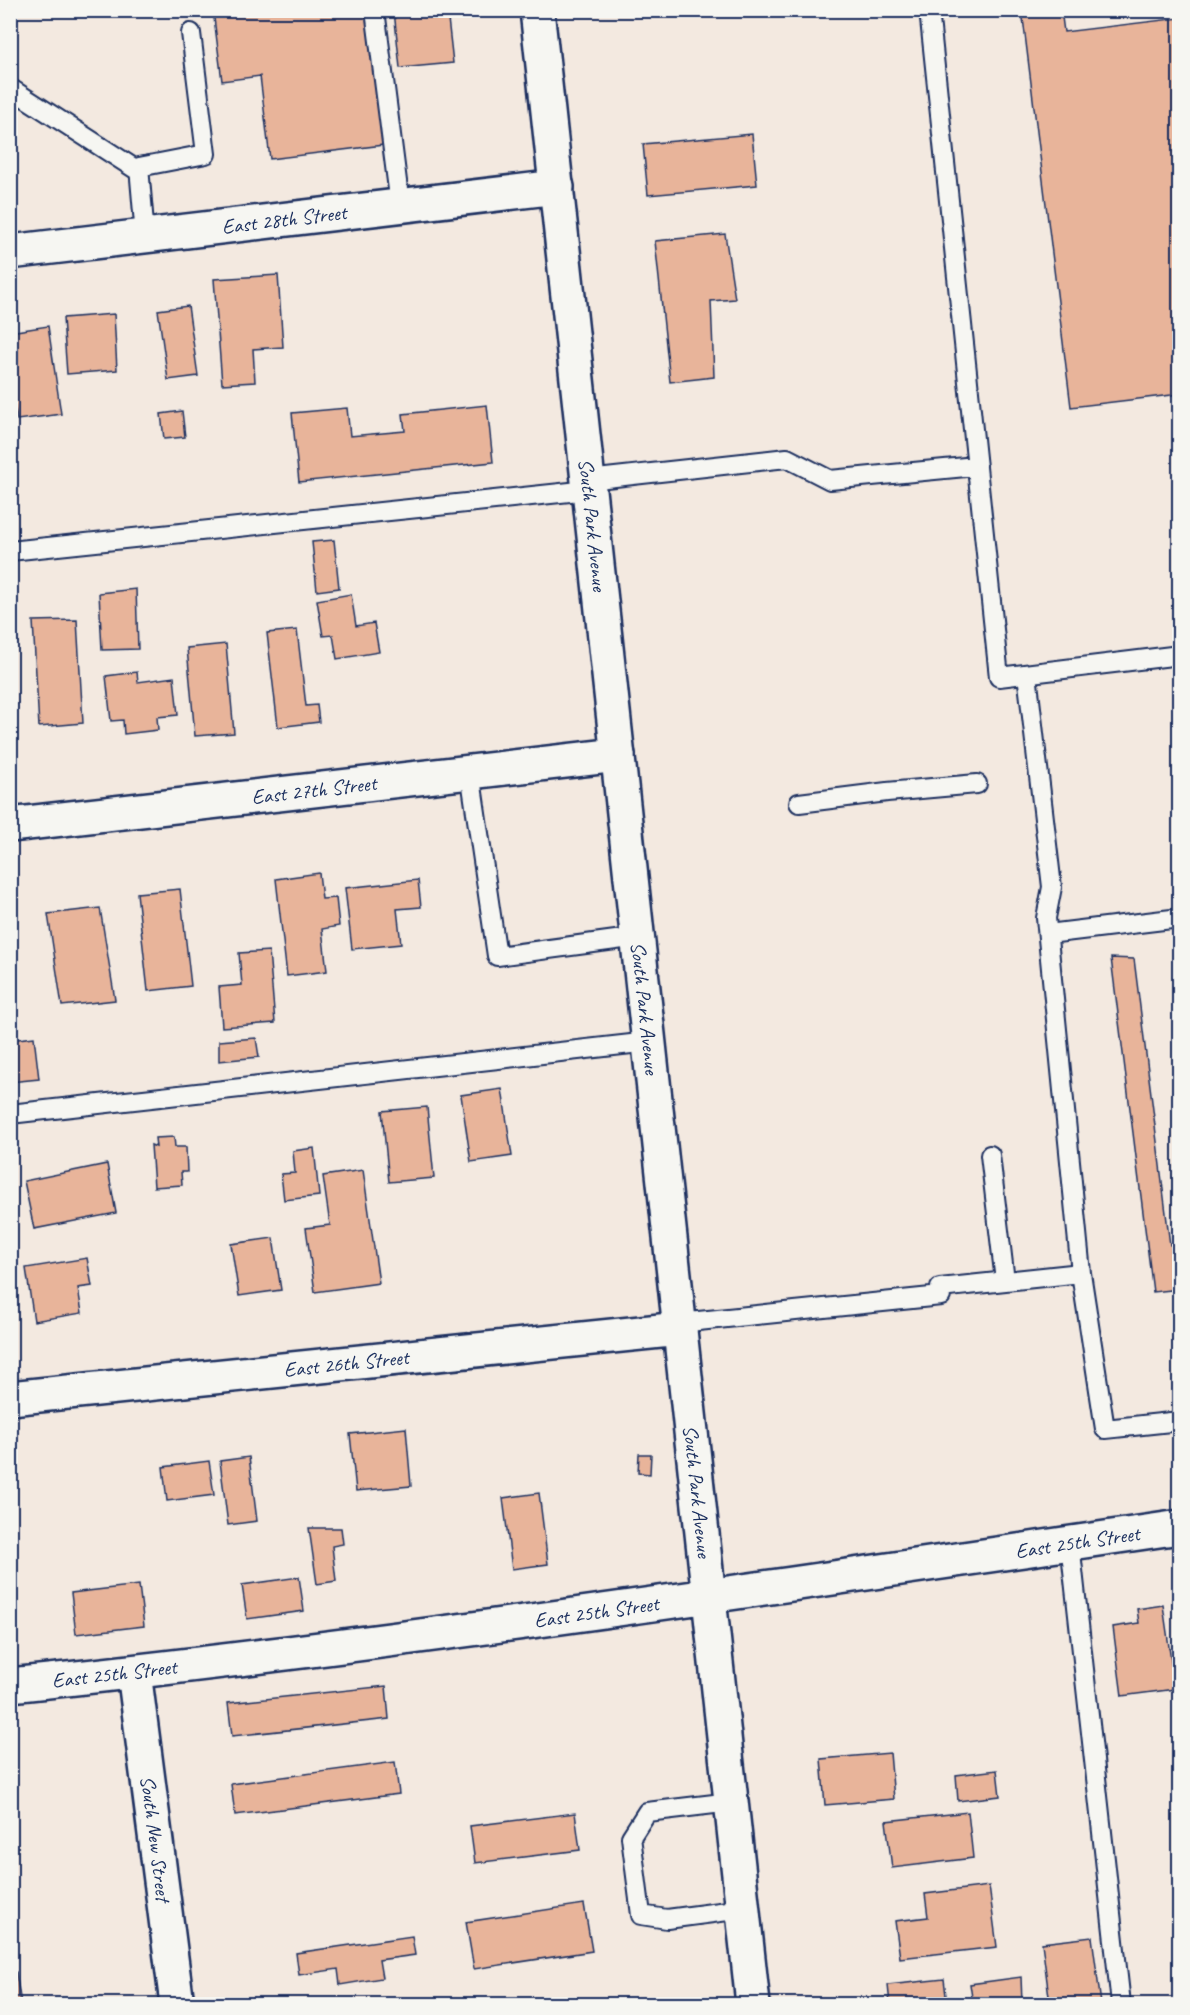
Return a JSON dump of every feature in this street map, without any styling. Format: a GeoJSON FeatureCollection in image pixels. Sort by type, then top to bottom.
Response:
{"type":"FeatureCollection","features":[{"type":"Feature","properties":{"kind":"street","name":"South Park Avenue"},"geometry":{"type":"LineString","coordinates":[[537,10],[753,2004]]}},
{"type":"Feature","properties":{"kind":"street","name":"East 28th Street"},"geometry":{"type":"LineString","coordinates":[[10,252],[557,187]]}},
{"type":"Feature","properties":{"kind":"street","name":"East 27th Street"},"geometry":{"type":"LineString","coordinates":[[10,825],[618,755]]}},
{"type":"Feature","properties":{"kind":"street","name":"East 26th Street"},"geometry":{"type":"LineString","coordinates":[[10,1398],[680,1326]]}},
{"type":"Feature","properties":{"kind":"street","name":"East 25th Street"},"geometry":{"type":"LineString","coordinates":[[10,1685],[134,1672],[709,1597],[1179,1527]]}},
{"type":"Feature","properties":{"kind":"street","name":"South New Street"},"geometry":{"type":"LineString","coordinates":[[134,1672],[177,2004]]}},
{"type":"Feature","properties":{"kind":"lane"},"geometry":{"type":"LineString","coordinates":[[375,10],[400,206]]}},
{"type":"Feature","properties":{"kind":"lane"},"geometry":{"type":"LineString","coordinates":[[929,10],[999,677],[1179,655]]}},
{"type":"Feature","properties":{"kind":"lane"},"geometry":{"type":"LineString","coordinates":[[145,236],[140,167],[206,154],[191,33]]}},
{"type":"Feature","properties":{"kind":"lane"},"geometry":{"type":"LineString","coordinates":[[10,88],[140,172]]}},
{"type":"Feature","properties":{"kind":"lane"},"geometry":{"type":"LineString","coordinates":[[10,551],[589,485],[786,458],[830,480],[976,466]]}},
{"type":"Feature","properties":{"kind":"lane"},"geometry":{"type":"LineString","coordinates":[[1027,674],[1052,887],[1046,918],[1081,1273],[1105,1429],[1179,1420]]}},
{"type":"Feature","properties":{"kind":"lane"},"geometry":{"type":"LineString","coordinates":[[470,772],[497,956],[638,937]]}},
{"type":"Feature","properties":{"kind":"lane"},"geometry":{"type":"LineString","coordinates":[[799,803],[977,784]]}},
{"type":"Feature","properties":{"kind":"lane"},"geometry":{"type":"LineString","coordinates":[[1048,934],[1179,918]]}},
{"type":"Feature","properties":{"kind":"lane"},"geometry":{"type":"LineString","coordinates":[[10,1114],[649,1042]]}},
{"type":"Feature","properties":{"kind":"lane"},"geometry":{"type":"LineString","coordinates":[[990,1155],[1005,1281]]}},
{"type":"Feature","properties":{"kind":"lane"},"geometry":{"type":"LineString","coordinates":[[680,1326],[940,1292],[1005,1281],[1081,1273]]}},
{"type":"Feature","properties":{"kind":"lane"},"geometry":{"type":"LineString","coordinates":[[1070,1543],[1121,2004]]}},
{"type":"Feature","properties":{"kind":"lane"},"geometry":{"type":"LineString","coordinates":[[731,1802],[647,1812],[632,1837],[640,1915],[667,1919],[743,1910]]}},
{"type":"Feature","properties":{"kind":"building"},"geometry":{"type":"Polygon","coordinates":[[[213,10],[367,10],[383,145],[270,159],[260,76],[222,81],[213,10]]]}},
{"type":"Feature","properties":{"kind":"building"},"geometry":{"type":"Polygon","coordinates":[[[387,10],[447,10],[453,63],[400,68],[394,11],[387,10]]]}},
{"type":"Feature","properties":{"kind":"building"},"geometry":{"type":"Polygon","coordinates":[[[1022,10],[1061,10],[1064,32],[1180,18],[1180,394],[1071,407],[1022,10]]]}},
{"type":"Feature","properties":{"kind":"building"},"geometry":{"type":"Polygon","coordinates":[[[752,134],[757,185],[648,195],[643,144],[752,134]]]}},
{"type":"Feature","properties":{"kind":"building"},"geometry":{"type":"Polygon","coordinates":[[[725,234],[735,299],[711,301],[714,377],[670,382],[655,241],[725,234]]]}},
{"type":"Feature","properties":{"kind":"building"},"geometry":{"type":"Polygon","coordinates":[[[278,275],[283,347],[253,349],[255,382],[222,384],[214,279],[278,275]]]}},
{"type":"Feature","properties":{"kind":"building"},"geometry":{"type":"Polygon","coordinates":[[[188,306],[198,376],[168,380],[158,310],[188,306]]]}},
{"type":"Feature","properties":{"kind":"building"},"geometry":{"type":"Polygon","coordinates":[[[114,314],[117,370],[67,374],[63,318],[114,314]]]}},
{"type":"Feature","properties":{"kind":"building"},"geometry":{"type":"Polygon","coordinates":[[[48,326],[61,414],[17,420],[10,375],[10,332],[48,326]]]}},
{"type":"Feature","properties":{"kind":"building"},"geometry":{"type":"Polygon","coordinates":[[[487,405],[493,462],[299,482],[292,413],[347,408],[350,436],[405,431],[403,414],[487,405]]]}},
{"type":"Feature","properties":{"kind":"building"},"geometry":{"type":"Polygon","coordinates":[[[182,411],[185,437],[164,439],[161,414],[182,411]]]}},
{"type":"Feature","properties":{"kind":"building"},"geometry":{"type":"Polygon","coordinates":[[[334,540],[339,588],[317,591],[312,542],[334,540]]]}},
{"type":"Feature","properties":{"kind":"building"},"geometry":{"type":"Polygon","coordinates":[[[136,589],[138,649],[102,650],[99,593],[136,589]]]}},
{"type":"Feature","properties":{"kind":"building"},"geometry":{"type":"Polygon","coordinates":[[[351,594],[356,626],[374,623],[379,652],[337,659],[333,635],[323,636],[317,600],[351,594]]]}},
{"type":"Feature","properties":{"kind":"building"},"geometry":{"type":"Polygon","coordinates":[[[77,620],[83,723],[39,727],[33,621],[77,620]]]}},
{"type":"Feature","properties":{"kind":"building"},"geometry":{"type":"Polygon","coordinates":[[[297,630],[306,706],[317,705],[319,722],[278,727],[267,633],[297,630]]]}},
{"type":"Feature","properties":{"kind":"building"},"geometry":{"type":"Polygon","coordinates":[[[226,644],[234,733],[195,736],[187,648],[226,644]]]}},
{"type":"Feature","properties":{"kind":"building"},"geometry":{"type":"Polygon","coordinates":[[[137,672],[138,682],[174,677],[178,715],[157,717],[158,730],[124,734],[123,720],[111,721],[106,676],[137,672]]]}},
{"type":"Feature","properties":{"kind":"building"},"geometry":{"type":"Polygon","coordinates":[[[319,873],[322,899],[336,898],[339,926],[322,929],[327,971],[287,976],[276,879],[319,873]]]}},
{"type":"Feature","properties":{"kind":"building"},"geometry":{"type":"Polygon","coordinates":[[[418,880],[421,907],[397,909],[401,944],[352,949],[345,888],[418,880]]]}},
{"type":"Feature","properties":{"kind":"building"},"geometry":{"type":"Polygon","coordinates":[[[180,889],[191,986],[148,991],[137,893],[180,889]]]}},
{"type":"Feature","properties":{"kind":"building"},"geometry":{"type":"Polygon","coordinates":[[[100,908],[115,1000],[62,1006],[48,914],[100,908]]]}},
{"type":"Feature","properties":{"kind":"building"},"geometry":{"type":"Polygon","coordinates":[[[269,951],[275,1023],[222,1027],[219,987],[242,985],[239,953],[269,951]]]}},
{"type":"Feature","properties":{"kind":"building"},"geometry":{"type":"Polygon","coordinates":[[[1111,958],[1134,959],[1170,1245],[1180,1244],[1180,1289],[1153,1292],[1111,958]]]}},
{"type":"Feature","properties":{"kind":"building"},"geometry":{"type":"Polygon","coordinates":[[[34,1037],[39,1079],[10,1082],[10,1040],[34,1037]]]}},
{"type":"Feature","properties":{"kind":"building"},"geometry":{"type":"Polygon","coordinates":[[[256,1038],[259,1057],[219,1061],[219,1041],[256,1038]]]}},
{"type":"Feature","properties":{"kind":"building"},"geometry":{"type":"Polygon","coordinates":[[[502,1089],[512,1156],[471,1162],[461,1095],[502,1089]]]}},
{"type":"Feature","properties":{"kind":"building"},"geometry":{"type":"Polygon","coordinates":[[[427,1107],[434,1178],[389,1182],[382,1111],[427,1107]]]}},
{"type":"Feature","properties":{"kind":"building"},"geometry":{"type":"Polygon","coordinates":[[[174,1137],[175,1147],[186,1147],[187,1172],[181,1172],[182,1185],[154,1187],[151,1145],[156,1147],[155,1138],[174,1137]]]}},
{"type":"Feature","properties":{"kind":"building"},"geometry":{"type":"Polygon","coordinates":[[[314,1148],[319,1196],[284,1200],[281,1174],[295,1173],[293,1151],[314,1148]]]}},
{"type":"Feature","properties":{"kind":"building"},"geometry":{"type":"Polygon","coordinates":[[[107,1164],[116,1213],[34,1229],[24,1181],[107,1164]]]}},
{"type":"Feature","properties":{"kind":"building"},"geometry":{"type":"Polygon","coordinates":[[[363,1170],[379,1283],[315,1292],[306,1228],[330,1225],[323,1176],[363,1170]]]}},
{"type":"Feature","properties":{"kind":"building"},"geometry":{"type":"Polygon","coordinates":[[[273,1238],[281,1290],[239,1296],[231,1244],[273,1238]]]}},
{"type":"Feature","properties":{"kind":"building"},"geometry":{"type":"Polygon","coordinates":[[[87,1258],[92,1286],[78,1288],[82,1313],[34,1321],[26,1268],[87,1258]]]}},
{"type":"Feature","properties":{"kind":"building"},"geometry":{"type":"Polygon","coordinates":[[[406,1428],[411,1486],[356,1491],[350,1434],[406,1428]]]}},
{"type":"Feature","properties":{"kind":"building"},"geometry":{"type":"Polygon","coordinates":[[[639,1454],[651,1454],[650,1474],[638,1473],[639,1454]]]}},
{"type":"Feature","properties":{"kind":"building"},"geometry":{"type":"Polygon","coordinates":[[[249,1457],[257,1521],[228,1525],[220,1461],[249,1457]]]}},
{"type":"Feature","properties":{"kind":"building"},"geometry":{"type":"Polygon","coordinates":[[[209,1461],[214,1495],[167,1501],[163,1467],[209,1461]]]}},
{"type":"Feature","properties":{"kind":"building"},"geometry":{"type":"Polygon","coordinates":[[[539,1493],[548,1564],[512,1569],[503,1498],[539,1493]]]}},
{"type":"Feature","properties":{"kind":"building"},"geometry":{"type":"Polygon","coordinates":[[[309,1528],[341,1528],[343,1544],[332,1546],[336,1581],[317,1584],[309,1528]]]}},
{"type":"Feature","properties":{"kind":"building"},"geometry":{"type":"Polygon","coordinates":[[[299,1577],[304,1611],[247,1619],[242,1585],[299,1577]]]}},
{"type":"Feature","properties":{"kind":"building"},"geometry":{"type":"Polygon","coordinates":[[[139,1585],[144,1626],[76,1634],[71,1593],[139,1585]]]}},
{"type":"Feature","properties":{"kind":"building"},"geometry":{"type":"Polygon","coordinates":[[[1163,1605],[1175,1689],[1122,1696],[1113,1627],[1139,1623],[1137,1609],[1163,1605]]]}},
{"type":"Feature","properties":{"kind":"building"},"geometry":{"type":"Polygon","coordinates":[[[386,1686],[389,1719],[232,1736],[228,1703],[386,1686]]]}},
{"type":"Feature","properties":{"kind":"building"},"geometry":{"type":"Polygon","coordinates":[[[890,1753],[894,1799],[825,1805],[821,1759],[890,1753]]]}},
{"type":"Feature","properties":{"kind":"building"},"geometry":{"type":"Polygon","coordinates":[[[395,1762],[399,1794],[235,1815],[231,1784],[395,1762]]]}},
{"type":"Feature","properties":{"kind":"building"},"geometry":{"type":"Polygon","coordinates":[[[997,1770],[1000,1796],[958,1801],[956,1775],[997,1770]]]}},
{"type":"Feature","properties":{"kind":"building"},"geometry":{"type":"Polygon","coordinates":[[[968,1812],[973,1858],[892,1868],[886,1821],[968,1812]]]}},
{"type":"Feature","properties":{"kind":"building"},"geometry":{"type":"Polygon","coordinates":[[[575,1813],[580,1850],[475,1863],[470,1826],[575,1813]]]}},
{"type":"Feature","properties":{"kind":"building"},"geometry":{"type":"Polygon","coordinates":[[[989,1886],[997,1947],[900,1958],[895,1921],[928,1917],[925,1894],[989,1886]]]}},
{"type":"Feature","properties":{"kind":"building"},"geometry":{"type":"Polygon","coordinates":[[[584,1904],[592,1951],[474,1969],[466,1922],[584,1904]]]}},
{"type":"Feature","properties":{"kind":"building"},"geometry":{"type":"Polygon","coordinates":[[[412,1936],[415,1955],[379,1960],[382,1978],[340,1985],[338,1969],[299,1975],[296,1953],[412,1936]]]}},
{"type":"Feature","properties":{"kind":"building"},"geometry":{"type":"Polygon","coordinates":[[[1092,1937],[1101,2004],[1050,2004],[1042,1943],[1092,1937]]]}},
{"type":"Feature","properties":{"kind":"building"},"geometry":{"type":"Polygon","coordinates":[[[16,1972],[21,2004],[10,2004],[10,1973],[16,1972]]]}},
{"type":"Feature","properties":{"kind":"building"},"geometry":{"type":"Polygon","coordinates":[[[1021,1977],[1022,2004],[973,2004],[970,1984],[1021,1977]]]}},
{"type":"Feature","properties":{"kind":"building"},"geometry":{"type":"Polygon","coordinates":[[[944,1979],[947,2004],[890,2004],[888,1985],[944,1979]]]}}]}
